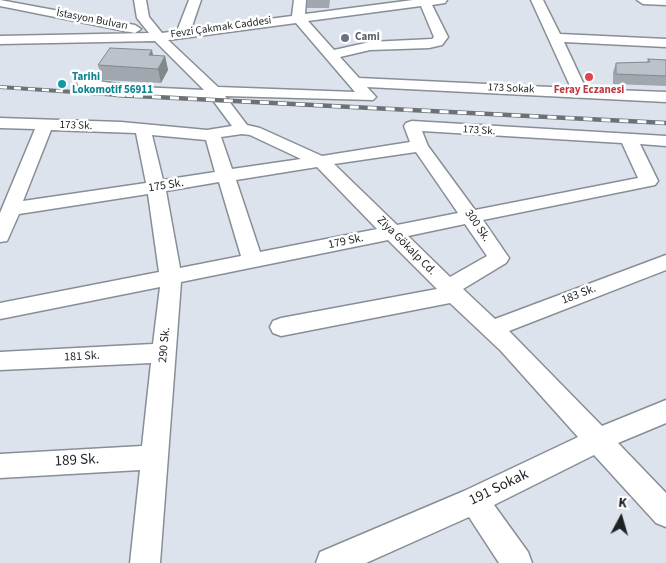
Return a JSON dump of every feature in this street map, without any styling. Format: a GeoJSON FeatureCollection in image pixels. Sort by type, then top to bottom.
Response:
{"type":"FeatureCollection","features":[{"type":"Feature","properties":{"kind":"street"},"geometry":{"type":"LineString","coordinates":[[140,0],[143,18],[156,35],[216,93],[242,128]]}},
{"type":"Feature","properties":{"kind":"street"},"geometry":{"type":"LineString","coordinates":[[184,33],[196,0]]}},
{"type":"Feature","properties":{"kind":"street"},"geometry":{"type":"LineString","coordinates":[[84,83],[139,91],[368,96],[298,17],[300,0]]}},
{"type":"Feature","properties":{"kind":"street","name":"Fevzi Çakmak Caddesi"},"geometry":{"type":"LineString","coordinates":[[0,40],[184,33],[441,0]]}},
{"type":"Feature","properties":{"kind":"street"},"geometry":{"type":"LineString","coordinates":[[537,0],[581,93]]}},
{"type":"Feature","properties":{"kind":"street"},"geometry":{"type":"LineString","coordinates":[[643,0],[666,1]]}},
{"type":"Feature","properties":{"kind":"street","name":"İstasyon Bulvarı"},"geometry":{"type":"LineString","coordinates":[[1,1],[156,35]]}},
{"type":"Feature","properties":{"kind":"street"},"geometry":{"type":"LineString","coordinates":[[332,55],[370,46],[429,44],[436,42],[441,37],[426,2]]}},
{"type":"Feature","properties":{"kind":"street"},"geometry":{"type":"LineString","coordinates":[[554,38],[666,43]]}},
{"type":"Feature","properties":{"kind":"street","name":"173 Sokak"},"geometry":{"type":"LineString","coordinates":[[356,82],[666,97]]}},
{"type":"Feature","properties":{"kind":"street","name":"173 Sk."},"geometry":{"type":"LineString","coordinates":[[0,124],[212,134],[242,128]]}},
{"type":"Feature","properties":{"kind":"street"},"geometry":{"type":"LineString","coordinates":[[0,236],[45,125]]}},
{"type":"Feature","properties":{"kind":"street","name":"173 Sk."},"geometry":{"type":"LineString","coordinates":[[420,146],[412,126],[666,141]]}},
{"type":"Feature","properties":{"kind":"street","name":"Ziya Gökalp Cd."},"geometry":{"type":"LineString","coordinates":[[242,128],[254,130],[322,162],[451,291],[509,345],[666,513]]}},
{"type":"Feature","properties":{"kind":"street","name":"290 Sk."},"geometry":{"type":"LineString","coordinates":[[143,130],[156,188],[171,278],[145,563]]}},
{"type":"Feature","properties":{"kind":"street"},"geometry":{"type":"LineString","coordinates":[[212,134],[253,261]]}},
{"type":"Feature","properties":{"kind":"street","name":"179 Sk."},"geometry":{"type":"LineString","coordinates":[[0,311],[648,181],[629,140]]}},
{"type":"Feature","properties":{"kind":"street"},"geometry":{"type":"LineString","coordinates":[[322,162],[420,146]]}},
{"type":"Feature","properties":{"kind":"street","name":"300 Sk."},"geometry":{"type":"LineString","coordinates":[[281,327],[451,291],[499,258],[420,146]]}},
{"type":"Feature","properties":{"kind":"street","name":"175 Sk."},"geometry":{"type":"LineString","coordinates":[[11,210],[322,162]]}},
{"type":"Feature","properties":{"kind":"street","name":"183 Sk."},"geometry":{"type":"LineString","coordinates":[[492,329],[666,262]]}},
{"type":"Feature","properties":{"kind":"street","name":"181 Sk."},"geometry":{"type":"LineString","coordinates":[[0,362],[164,353]]}},
{"type":"Feature","properties":{"kind":"street","name":"191 Sokak"},"geometry":{"type":"LineString","coordinates":[[331,563],[474,501],[597,440],[666,411]]}},
{"type":"Feature","properties":{"kind":"street","name":"189 Sk."},"geometry":{"type":"LineString","coordinates":[[0,466],[155,457]]}},
{"type":"Feature","properties":{"kind":"street"},"geometry":{"type":"LineString","coordinates":[[474,501],[517,563]]}},
{"type":"Feature","properties":{"kind":"building"},"geometry":{"type":"Polygon","coordinates":[[[110,48],[152,50],[149,55],[165,56],[158,69],[98,65],[110,48]]]}},
{"type":"Feature","properties":{"kind":"building"},"geometry":{"type":"Polygon","coordinates":[[[648,59],[666,60],[666,76],[616,74],[616,63],[650,62],[648,59]]]}},
{"type":"Feature","properties":{"kind":"railway"},"geometry":{"type":"LineString","coordinates":[[0,87],[125,95]]}},
{"type":"Feature","properties":{"kind":"railway"},"geometry":{"type":"LineString","coordinates":[[116,95],[125,95]]}},
{"type":"Feature","properties":{"kind":"railway"},"geometry":{"type":"LineString","coordinates":[[125,95],[666,123]]}},
{"type":"Feature","properties":{"kind":"railway"},"geometry":{"type":"LineString","coordinates":[[125,95],[133,96]]}},
{"type":"Feature","properties":{"kind":"place","name":"Cami"},"geometry":{"type":"Point","coordinates":[345,38]}},
{"type":"Feature","properties":{"kind":"place","name":"Feray Eczanesi"},"geometry":{"type":"Point","coordinates":[589,77]}},
{"type":"Feature","properties":{"kind":"place","name":"Tarihi Lokomotif 56911"},"geometry":{"type":"Point","coordinates":[62,84]}}]}
